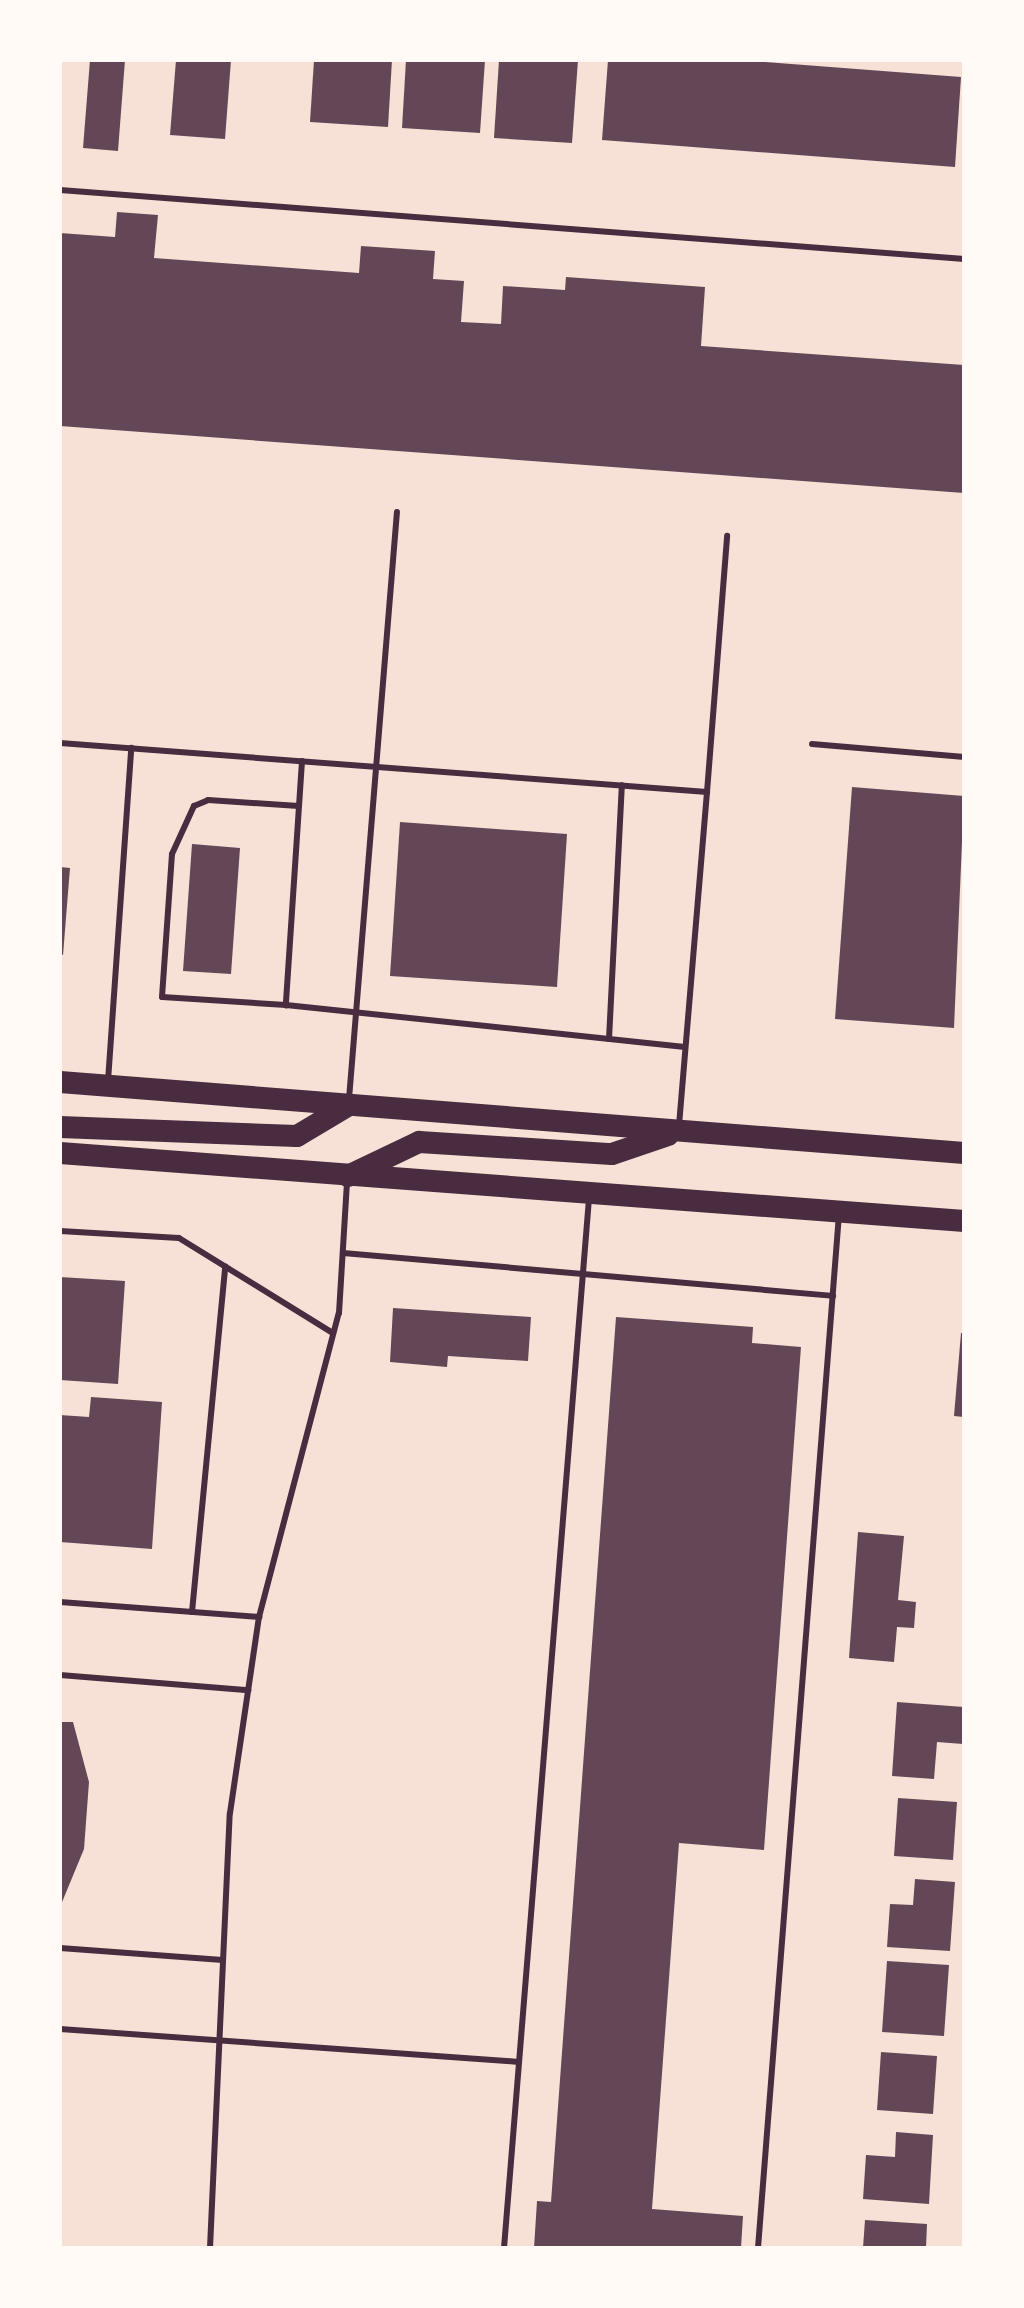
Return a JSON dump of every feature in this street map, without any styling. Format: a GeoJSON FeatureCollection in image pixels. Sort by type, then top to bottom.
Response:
{"type":"FeatureCollection","features":[{"type":"Feature","properties":{"kind":"main road"},"geometry":{"type":"LineString","coordinates":[[60,1082],[964,1152]]}},
{"type":"Feature","properties":{"kind":"main road"},"geometry":{"type":"LineString","coordinates":[[60,1127],[297,1136],[348,1105]]}},
{"type":"Feature","properties":{"kind":"main road"},"geometry":{"type":"LineString","coordinates":[[348,1176],[419,1142],[612,1154],[679,1130]]}},
{"type":"Feature","properties":{"kind":"main road"},"geometry":{"type":"LineString","coordinates":[[60,1153],[964,1221]]}},
{"type":"Feature","properties":{"kind":"lane"},"geometry":{"type":"LineString","coordinates":[[60,190],[964,260]]}},
{"type":"Feature","properties":{"kind":"lane"},"geometry":{"type":"LineString","coordinates":[[348,1105],[397,512]]}},
{"type":"Feature","properties":{"kind":"lane"},"geometry":{"type":"LineString","coordinates":[[679,1130],[727,536]]}},
{"type":"Feature","properties":{"kind":"lane"},"geometry":{"type":"LineString","coordinates":[[60,742],[707,792]]}},
{"type":"Feature","properties":{"kind":"lane"},"geometry":{"type":"LineString","coordinates":[[812,744],[964,757]]}},
{"type":"Feature","properties":{"kind":"lane"},"geometry":{"type":"LineString","coordinates":[[107,1087],[131,748]]}},
{"type":"Feature","properties":{"kind":"lane"},"geometry":{"type":"LineString","coordinates":[[286,1005],[302,761]]}},
{"type":"Feature","properties":{"kind":"lane"},"geometry":{"type":"LineString","coordinates":[[609,1039],[622,785]]}},
{"type":"Feature","properties":{"kind":"lane"},"geometry":{"type":"LineString","coordinates":[[299,806],[208,800],[194,806],[172,854],[162,997],[286,1005],[685,1047]]}},
{"type":"Feature","properties":{"kind":"lane"},"geometry":{"type":"LineString","coordinates":[[210,2248],[230,1812],[259,1617],[334,1333],[348,1176]]}},
{"type":"Feature","properties":{"kind":"lane"},"geometry":{"type":"LineString","coordinates":[[504,2248],[589,1195]]}},
{"type":"Feature","properties":{"kind":"lane"},"geometry":{"type":"LineString","coordinates":[[758,2248],[840,1213]]}},
{"type":"Feature","properties":{"kind":"lane"},"geometry":{"type":"LineString","coordinates":[[60,1231],[179,1238],[334,1333]]}},
{"type":"Feature","properties":{"kind":"lane"},"geometry":{"type":"LineString","coordinates":[[343,1253],[833,1296]]}},
{"type":"Feature","properties":{"kind":"lane"},"geometry":{"type":"LineString","coordinates":[[192,1612],[225,1267]]}},
{"type":"Feature","properties":{"kind":"lane"},"geometry":{"type":"LineString","coordinates":[[60,1602],[259,1617]]}},
{"type":"Feature","properties":{"kind":"lane"},"geometry":{"type":"LineString","coordinates":[[60,1675],[248,1690]]}},
{"type":"Feature","properties":{"kind":"lane"},"geometry":{"type":"LineString","coordinates":[[60,1948],[224,1960]]}},
{"type":"Feature","properties":{"kind":"lane"},"geometry":{"type":"LineString","coordinates":[[60,2029],[520,2062]]}},
{"type":"Feature","properties":{"kind":"building"},"geometry":{"type":"Polygon","coordinates":[[[90,60],[125,60],[118,151],[83,148],[90,60]]]}},
{"type":"Feature","properties":{"kind":"building"},"geometry":{"type":"Polygon","coordinates":[[[176,60],[231,60],[225,139],[170,135],[176,60]]]}},
{"type":"Feature","properties":{"kind":"building"},"geometry":{"type":"Polygon","coordinates":[[[314,60],[392,60],[388,127],[310,122],[314,60]]]}},
{"type":"Feature","properties":{"kind":"building"},"geometry":{"type":"Polygon","coordinates":[[[406,60],[485,60],[480,133],[402,128],[406,60]]]}},
{"type":"Feature","properties":{"kind":"building"},"geometry":{"type":"Polygon","coordinates":[[[499,60],[578,60],[572,143],[494,138],[499,60]]]}},
{"type":"Feature","properties":{"kind":"building"},"geometry":{"type":"Polygon","coordinates":[[[608,60],[738,60],[961,77],[955,167],[602,140],[608,60]]]}},
{"type":"Feature","properties":{"kind":"building"},"geometry":{"type":"Polygon","coordinates":[[[117,212],[158,215],[154,258],[359,273],[361,246],[435,251],[433,279],[464,281],[461,322],[501,324],[503,286],[565,290],[566,277],[705,287],[701,346],[964,365],[964,493],[60,426],[60,233],[115,237],[117,212]]]}},
{"type":"Feature","properties":{"kind":"building"},"geometry":{"type":"Polygon","coordinates":[[[852,787],[964,796],[954,1028],[835,1019],[852,787]]]}},
{"type":"Feature","properties":{"kind":"building"},"geometry":{"type":"Polygon","coordinates":[[[400,822],[567,834],[557,987],[390,976],[400,822]]]}},
{"type":"Feature","properties":{"kind":"building"},"geometry":{"type":"Polygon","coordinates":[[[192,844],[240,848],[231,974],[183,971],[192,844]]]}},
{"type":"Feature","properties":{"kind":"building"},"geometry":{"type":"Polygon","coordinates":[[[60,867],[70,868],[63,955],[60,954],[60,867]]]}},
{"type":"Feature","properties":{"kind":"building"},"geometry":{"type":"Polygon","coordinates":[[[60,1277],[125,1281],[118,1384],[60,1380],[60,1277]]]}},
{"type":"Feature","properties":{"kind":"building"},"geometry":{"type":"Polygon","coordinates":[[[393,1308],[531,1317],[528,1361],[448,1356],[447,1367],[390,1362],[393,1308]]]}},
{"type":"Feature","properties":{"kind":"building"},"geometry":{"type":"Polygon","coordinates":[[[616,1317],[753,1327],[752,1343],[801,1347],[764,1850],[679,1843],[652,2209],[743,2216],[741,2248],[534,2248],[537,2201],[551,2202],[616,1317]]]}},
{"type":"Feature","properties":{"kind":"building"},"geometry":{"type":"Polygon","coordinates":[[[964,1333],[964,1417],[954,1416],[964,1333]]]}},
{"type":"Feature","properties":{"kind":"building"},"geometry":{"type":"Polygon","coordinates":[[[91,1397],[162,1402],[152,1549],[60,1542],[60,1415],[89,1417],[91,1397]]]}},
{"type":"Feature","properties":{"kind":"building"},"geometry":{"type":"Polygon","coordinates":[[[858,1532],[904,1536],[898,1600],[916,1602],[914,1628],[897,1627],[894,1662],[849,1658],[858,1532]]]}},
{"type":"Feature","properties":{"kind":"building"},"geometry":{"type":"Polygon","coordinates":[[[897,1702],[964,1707],[963,1744],[937,1742],[934,1779],[892,1776],[897,1702]]]}},
{"type":"Feature","properties":{"kind":"building"},"geometry":{"type":"Polygon","coordinates":[[[60,1722],[73,1722],[89,1782],[84,1849],[60,1907],[60,1722]]]}},
{"type":"Feature","properties":{"kind":"building"},"geometry":{"type":"Polygon","coordinates":[[[898,1798],[957,1802],[953,1860],[894,1856],[898,1798]]]}},
{"type":"Feature","properties":{"kind":"building"},"geometry":{"type":"Polygon","coordinates":[[[915,1879],[955,1882],[950,1951],[887,1947],[890,1904],[913,1905],[915,1879]]]}},
{"type":"Feature","properties":{"kind":"building"},"geometry":{"type":"Polygon","coordinates":[[[887,1961],[949,1965],[944,2036],[882,2032],[887,1961]]]}},
{"type":"Feature","properties":{"kind":"building"},"geometry":{"type":"Polygon","coordinates":[[[881,2052],[937,2056],[933,2114],[877,2110],[881,2052]]]}},
{"type":"Feature","properties":{"kind":"building"},"geometry":{"type":"Polygon","coordinates":[[[896,2132],[933,2135],[929,2204],[863,2199],[866,2155],[895,2157],[896,2132]]]}},
{"type":"Feature","properties":{"kind":"building"},"geometry":{"type":"Polygon","coordinates":[[[865,2220],[927,2224],[926,2248],[863,2248],[865,2220]]]}}]}
